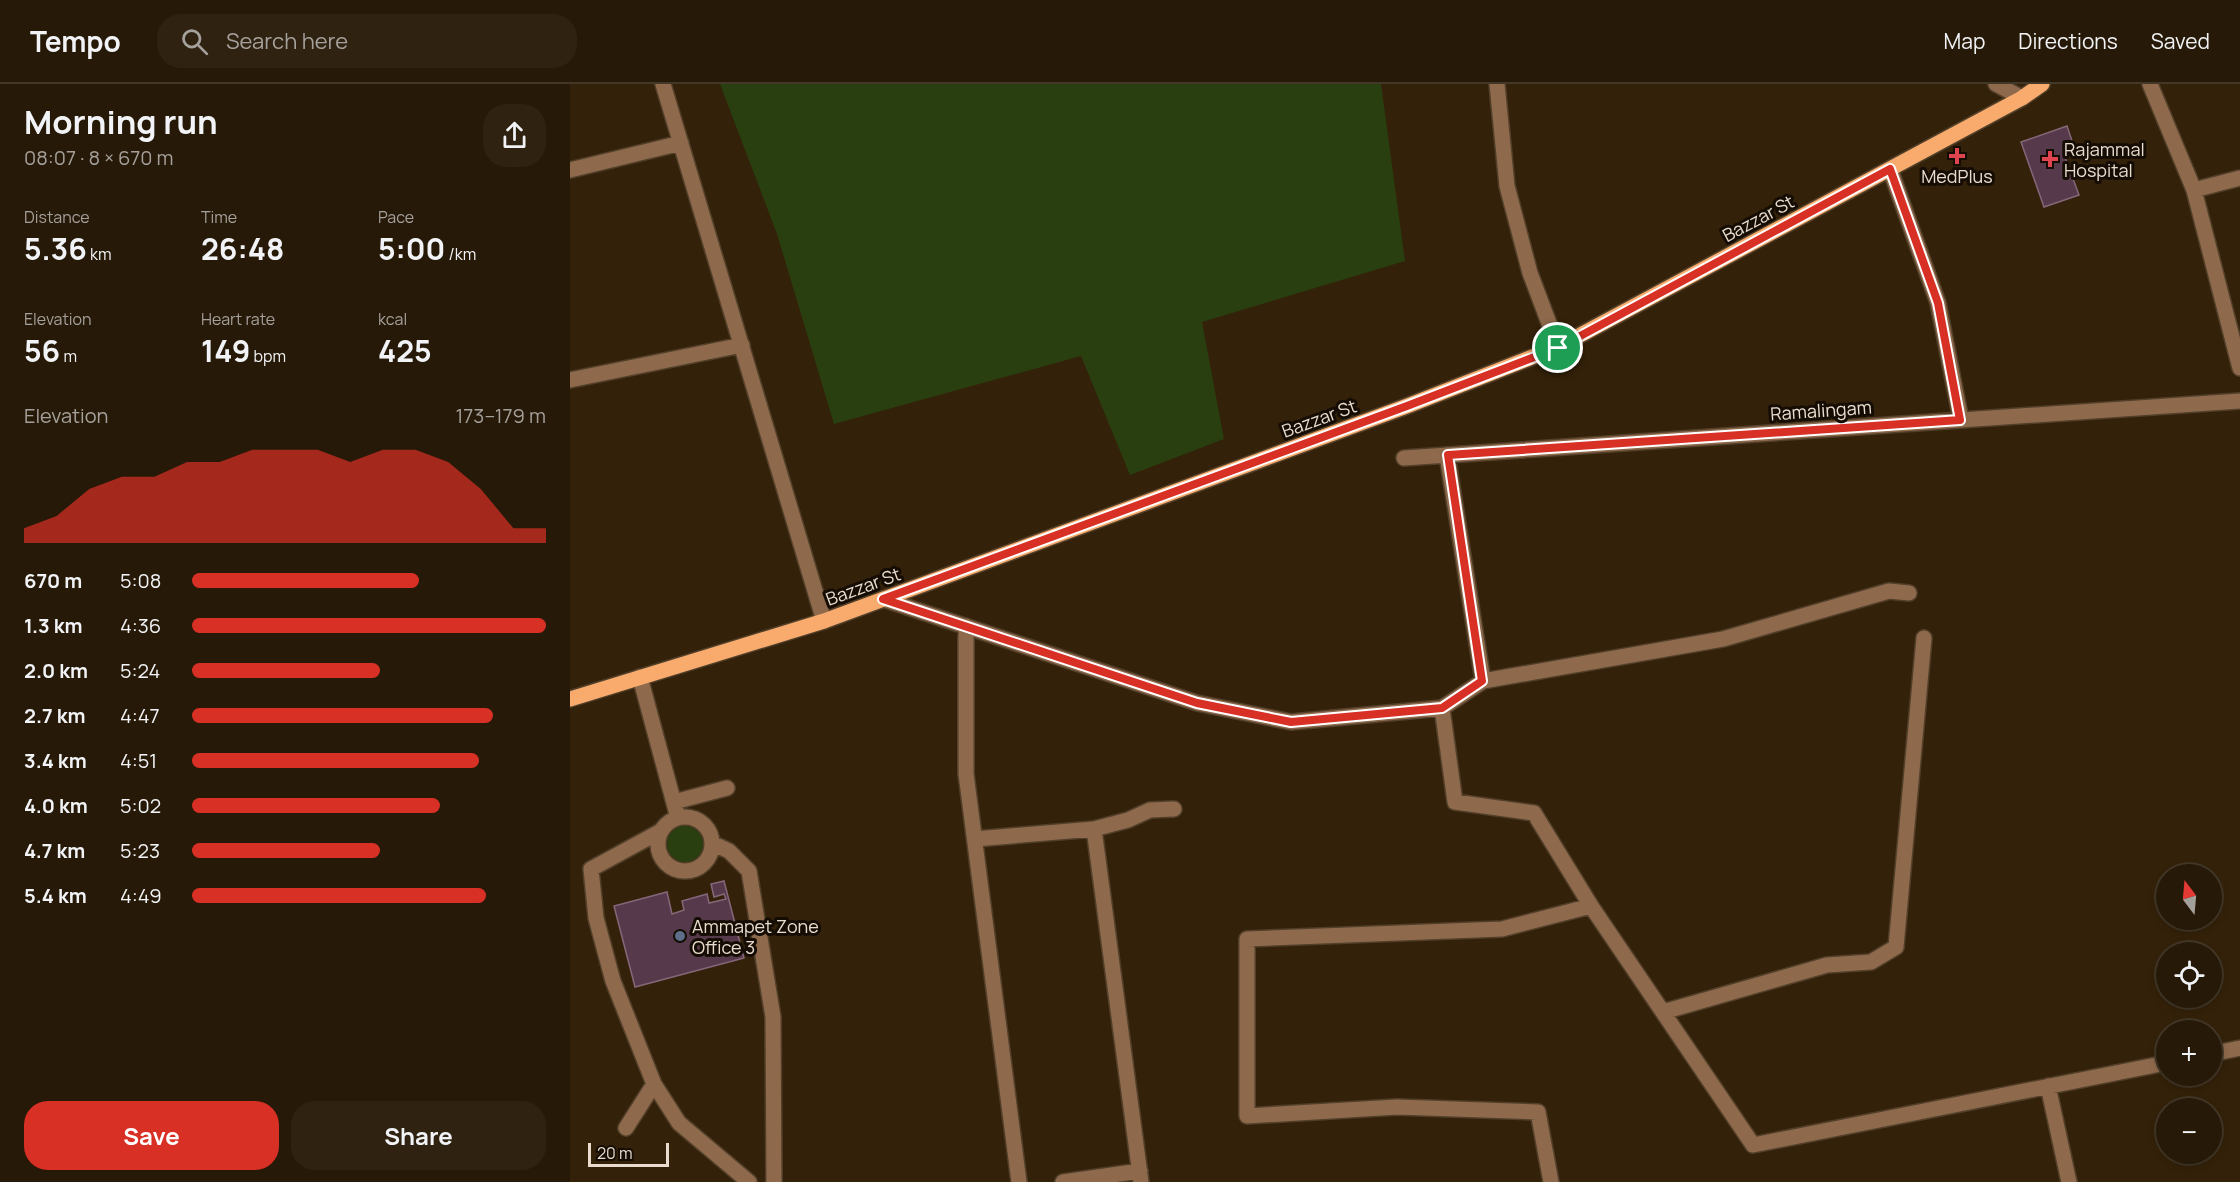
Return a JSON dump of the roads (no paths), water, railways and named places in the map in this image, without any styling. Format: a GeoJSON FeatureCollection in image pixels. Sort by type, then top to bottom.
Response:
{"type":"FeatureCollection","features":[{"type":"Feature","properties":{"kind":"main road","name":"Bazzar St"},"geometry":{"type":"LineString","coordinates":[[570,699],[824,621],[1558,348],[2022,98],[2042,84]]}},
{"type":"Feature","properties":{"kind":"street"},"geometry":{"type":"LineString","coordinates":[[663,84],[824,621]]}},
{"type":"Feature","properties":{"kind":"street"},"geometry":{"type":"LineString","coordinates":[[1497,84],[1507,186],[1530,273],[1558,348]]}},
{"type":"Feature","properties":{"kind":"street"},"geometry":{"type":"LineString","coordinates":[[1996,84],[2022,98]]}},
{"type":"Feature","properties":{"kind":"street"},"geometry":{"type":"LineString","coordinates":[[2150,84],[2194,190],[2240,368]]}},
{"type":"Feature","properties":{"kind":"street"},"geometry":{"type":"LineString","coordinates":[[570,170],[681,143]]}},
{"type":"Feature","properties":{"kind":"street"},"geometry":{"type":"LineString","coordinates":[[1890,169],[1938,303],[1960,420]]}},
{"type":"Feature","properties":{"kind":"street"},"geometry":{"type":"LineString","coordinates":[[2194,190],[2240,178]]}},
{"type":"Feature","properties":{"kind":"street"},"geometry":{"type":"LineString","coordinates":[[570,380],[742,345]]}},
{"type":"Feature","properties":{"kind":"street","name":"Ramalingam"},"geometry":{"type":"LineString","coordinates":[[1404,458],[2240,401]]}},
{"type":"Feature","properties":{"kind":"street"},"geometry":{"type":"LineString","coordinates":[[1448,455],[1482,681]]}},
{"type":"Feature","properties":{"kind":"street"},"geometry":{"type":"LineString","coordinates":[[883,599],[1197,703],[1291,722],[1442,708],[1482,681],[1724,639],[1889,591],[1909,593]]}},
{"type":"Feature","properties":{"kind":"street"},"geometry":{"type":"LineString","coordinates":[[966,626],[966,774],[1019,1182]]}},
{"type":"Feature","properties":{"kind":"street"},"geometry":{"type":"LineString","coordinates":[[1663,1012],[1827,965],[1871,962],[1896,947],[1924,638]]}},
{"type":"Feature","properties":{"kind":"street"},"geometry":{"type":"LineString","coordinates":[[640,677],[678,818]]}},
{"type":"Feature","properties":{"kind":"street"},"geometry":{"type":"LineString","coordinates":[[1442,708],[1455,802],[1534,813],[1591,906],[1753,1145],[2156,1065]]}},
{"type":"Feature","properties":{"kind":"street"},"geometry":{"type":"LineString","coordinates":[[674,802],[727,788]]}},
{"type":"Feature","properties":{"kind":"street"},"geometry":{"type":"LineString","coordinates":[[975,839],[1094,829],[1128,820],[1150,810],[1174,809]]}},
{"type":"Feature","properties":{"kind":"street"},"geometry":{"type":"LineString","coordinates":[[678,818],[691,818],[699,821],[706,826],[712,843],[711,851],[700,866],[683,871],[674,868],[661,857],[658,840],[661,831],[666,824],[678,818]]}},
{"type":"Feature","properties":{"kind":"street"},"geometry":{"type":"LineString","coordinates":[[1063,1182],[1140,1177],[1094,829]]}},
{"type":"Feature","properties":{"kind":"street"},"geometry":{"type":"LineString","coordinates":[[661,831],[591,868],[596,918],[613,981],[654,1084],[679,1123],[749,1182]]}},
{"type":"Feature","properties":{"kind":"street"},"geometry":{"type":"LineString","coordinates":[[712,843],[729,851],[749,871],[773,1017],[774,1182]]}},
{"type":"Feature","properties":{"kind":"street"},"geometry":{"type":"LineString","coordinates":[[1551,1182],[1538,1112],[1397,1107],[1247,1116],[1246,939],[1502,929],[1591,906]]}},
{"type":"Feature","properties":{"kind":"street"},"geometry":{"type":"LineString","coordinates":[[2222,1052],[2240,1048]]}},
{"type":"Feature","properties":{"kind":"street"},"geometry":{"type":"LineString","coordinates":[[626,1128],[654,1084]]}},
{"type":"Feature","properties":{"kind":"street"},"geometry":{"type":"LineString","coordinates":[[2048,1086],[2069,1182]]}},
{"type":"Feature","properties":{"kind":"place","name":"MedPlus"},"geometry":{"type":"Point","coordinates":[1957,156]}},
{"type":"Feature","properties":{"kind":"place","name":"Rajammal Hospital"},"geometry":{"type":"Point","coordinates":[2050,159]}},
{"type":"Feature","properties":{"kind":"place","name":"Ammapet Zone Office 3"},"geometry":{"type":"Point","coordinates":[680,936]}}]}
